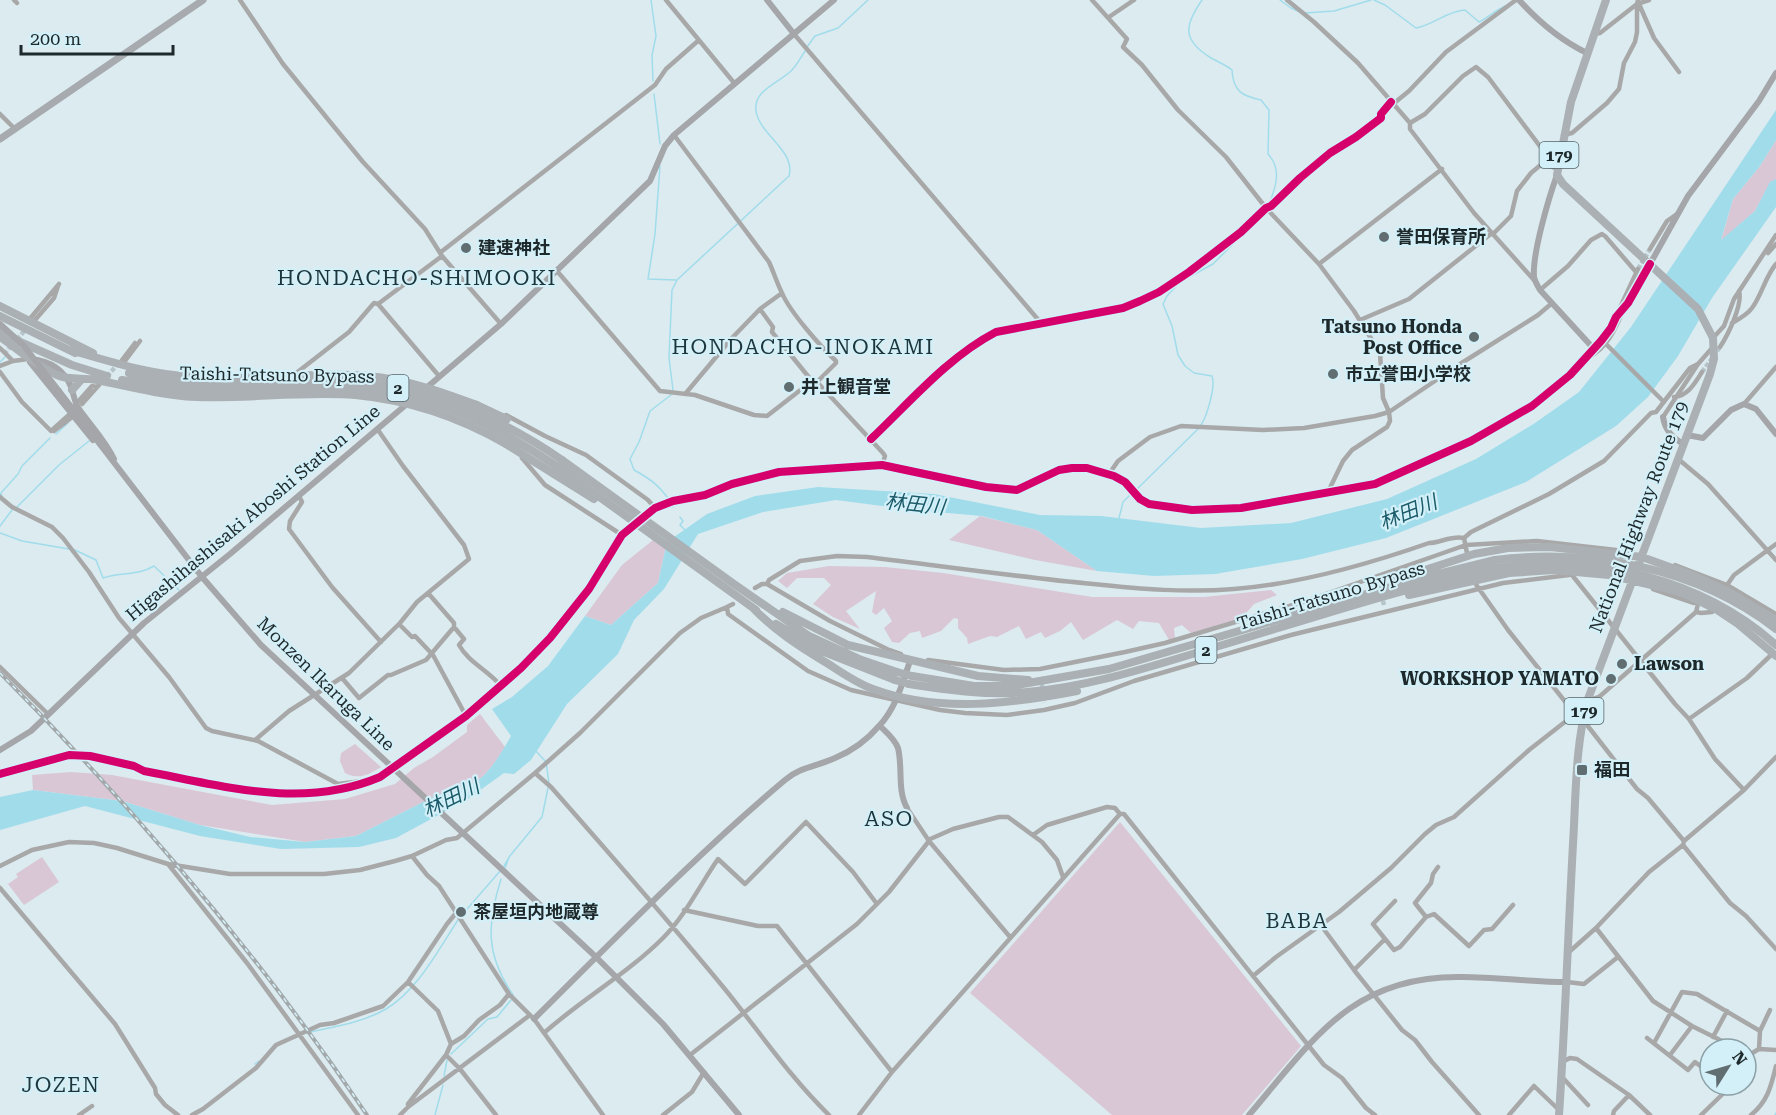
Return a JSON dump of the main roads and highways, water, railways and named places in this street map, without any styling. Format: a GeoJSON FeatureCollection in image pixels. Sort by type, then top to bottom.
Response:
{"type":"FeatureCollection","features":[{"type":"Feature","properties":{"kind":"highway","name":"179"},"geometry":{"type":"LineString","coordinates":[[1606,0],[1570,102],[1557,172],[1563,184],[1650,264]]}},
{"type":"Feature","properties":{"kind":"highway","name":"National Highway Route 179"},"geometry":{"type":"LineString","coordinates":[[1559,1112],[1582,721],[1632,580],[1645,558],[1677,458],[1712,370],[1714,340],[1703,316],[1692,302],[1650,264]]}},
{"type":"Feature","properties":{"kind":"highway"},"geometry":{"type":"LineString","coordinates":[[0,306],[29,322],[119,363]]}},
{"type":"Feature","properties":{"kind":"highway","name":"Taishi-Tatsuno Bypass"},"geometry":{"type":"LineString","coordinates":[[0,315],[29,322],[70,351],[103,366],[142,377],[222,387]]}},
{"type":"Feature","properties":{"kind":"highway"},"geometry":{"type":"LineString","coordinates":[[0,334],[28,359],[66,378],[97,380],[134,389],[175,395],[292,375],[368,376],[398,380],[430,388],[477,405],[510,421],[560,465]]}},
{"type":"Feature","properties":{"kind":"highway","name":"Taishi-Tatsuno Bypass"},"geometry":{"type":"LineString","coordinates":[[0,334],[72,365],[114,378],[170,389],[222,387],[334,389],[379,393],[420,401],[453,411],[492,427],[601,487],[653,531],[730,586],[809,636],[896,676]]}},
{"type":"Feature","properties":{"kind":"highway"},"geometry":{"type":"LineString","coordinates":[[70,351],[158,373],[196,378],[222,387],[272,396],[355,395],[407,404],[452,418],[506,444],[560,465]]}},
{"type":"Feature","properties":{"kind":"highway"},"geometry":{"type":"LineString","coordinates":[[272,396],[292,375]]}},
{"type":"Feature","properties":{"kind":"highway"},"geometry":{"type":"LineString","coordinates":[[319,375],[336,395]]}},
{"type":"Feature","properties":{"kind":"highway"},"geometry":{"type":"LineString","coordinates":[[72,390],[81,380]]}},
{"type":"Feature","properties":{"kind":"highway","name":"Taishi-Tatsuno Bypass"},"geometry":{"type":"LineString","coordinates":[[560,465],[632,526],[653,531]]}},
{"type":"Feature","properties":{"kind":"highway"},"geometry":{"type":"LineString","coordinates":[[1329,604],[1436,565],[1474,554],[1508,548],[1550,547],[1645,558],[1727,588],[1776,620]]}},
{"type":"Feature","properties":{"kind":"highway","name":"Taishi-Tatsuno Bypass"},"geometry":{"type":"LineString","coordinates":[[911,680],[974,686],[1011,686],[1109,669],[1452,569],[1542,556],[1572,556],[1642,567],[1716,593],[1776,628]]}},
{"type":"Feature","properties":{"kind":"highway","name":"Taishi-Tatsuno Bypass"},"geometry":{"type":"LineString","coordinates":[[730,586],[752,607],[795,637],[824,652],[896,676],[969,692],[1025,693],[1131,677],[1386,600],[1431,583],[1496,564],[1570,564],[1658,579],[1720,605],[1743,618],[1776,645]]}},
{"type":"Feature","properties":{"kind":"highway"},"geometry":{"type":"LineString","coordinates":[[1386,600],[1509,573],[1554,570],[1609,575],[1647,582],[1681,592],[1738,624],[1773,656]]}},
{"type":"Feature","properties":{"kind":"highway"},"geometry":{"type":"LineString","coordinates":[[730,586],[848,645],[978,676],[1042,679]]}},
{"type":"Feature","properties":{"kind":"highway"},"geometry":{"type":"LineString","coordinates":[[752,607],[775,630],[804,650],[872,688],[897,698],[933,704],[1031,700],[1131,677]]}},
{"type":"Feature","properties":{"kind":"main road"},"geometry":{"type":"LineString","coordinates":[[0,140],[203,0]]}},
{"type":"Feature","properties":{"kind":"main road"},"geometry":{"type":"LineString","coordinates":[[767,0],[794,34]]}},
{"type":"Feature","properties":{"kind":"main road","name":"Higashihashisaki Aboshi Station Line"},"geometry":{"type":"LineString","coordinates":[[0,750],[31,731],[132,634],[407,404],[430,388],[439,376],[501,324],[650,181],[665,146],[674,135],[834,0]]}},
{"type":"Feature","properties":{"kind":"main road"},"geometry":{"type":"LineString","coordinates":[[1518,0],[1555,34],[1587,53]]}},
{"type":"Feature","properties":{"kind":"main road"},"geometry":{"type":"LineString","coordinates":[[1650,264],[1678,214],[1711,163],[1759,101],[1776,73]]}},
{"type":"Feature","properties":{"kind":"main road"},"geometry":{"type":"LineString","coordinates":[[1557,172],[1549,196],[1535,260],[1534,280],[1551,304],[1594,349]]}},
{"type":"Feature","properties":{"kind":"main road","name":"Monzen Ikaruga Line"},"geometry":{"type":"LineString","coordinates":[[0,324],[24,346],[202,577],[261,645],[596,957],[690,1055],[739,1115]]}},
{"type":"Feature","properties":{"kind":"main road"},"geometry":{"type":"LineString","coordinates":[[28,359],[71,416],[111,461]]}},
{"type":"Feature","properties":{"kind":"main road"},"geometry":{"type":"LineString","coordinates":[[66,378],[79,404],[123,475]]}},
{"type":"Feature","properties":{"kind":"main road"},"geometry":{"type":"LineString","coordinates":[[1663,417],[1674,439],[1703,438],[1731,410],[1744,404],[1756,409],[1776,434]]}},
{"type":"Feature","properties":{"kind":"main road"},"geometry":{"type":"LineString","coordinates":[[532,1017],[738,820],[788,777],[799,770],[848,752],[880,726],[897,698],[910,661]]}},
{"type":"Feature","properties":{"kind":"main road"},"geometry":{"type":"LineString","coordinates":[[880,726],[894,740],[898,748],[902,800],[907,808]]}},
{"type":"Feature","properties":{"kind":"main road"},"geometry":{"type":"LineString","coordinates":[[1249,1115],[1308,1044],[1334,1018],[1375,994],[1407,982],[1427,979],[1460,977],[1567,982]]}},
{"type":"Feature","properties":{"kind":"water","name":"林田川"},"geometry":{"type":"Polygon","coordinates":[[[1776,110],[1776,140],[1760,166],[1733,199],[1721,240],[1755,211],[1770,182],[1776,179],[1776,207],[1712,298],[1678,356],[1648,397],[1616,426],[1526,482],[1386,538],[1302,559],[1215,574],[1154,576],[1097,571],[1037,530],[982,516],[836,500],[763,512],[698,534],[664,589],[634,620],[618,654],[567,704],[531,760],[514,774],[504,773],[468,799],[396,838],[359,847],[281,849],[200,836],[85,806],[0,830],[0,797],[33,790],[122,801],[200,825],[250,837],[305,842],[356,836],[439,794],[464,789],[483,776],[491,767],[511,736],[492,709],[512,697],[548,666],[585,616],[611,625],[658,583],[667,542],[707,514],[755,496],[818,487],[934,494],[1040,515],[1101,516],[1201,528],[1291,523],[1387,499],[1476,459],[1535,423],[1579,392],[1631,327],[1776,110]]]}},
{"type":"Feature","properties":{"kind":"waterway"},"geometry":{"type":"LineString","coordinates":[[651,0],[656,36],[652,55],[653,81]]}},
{"type":"Feature","properties":{"kind":"waterway"},"geometry":{"type":"LineString","coordinates":[[807,47],[815,36],[838,28],[868,0]]}},
{"type":"Feature","properties":{"kind":"waterway"},"geometry":{"type":"LineString","coordinates":[[1202,0],[1189,25],[1191,39],[1211,58],[1232,70],[1234,83],[1240,91],[1249,97],[1261,100],[1269,110],[1268,154],[1276,172],[1274,191],[1269,204]]}},
{"type":"Feature","properties":{"kind":"waterway"},"geometry":{"type":"LineString","coordinates":[[1280,0],[1300,12]]}},
{"type":"Feature","properties":{"kind":"waterway"},"geometry":{"type":"LineString","coordinates":[[1305,13],[1334,11],[1371,0]]}},
{"type":"Feature","properties":{"kind":"waterway"},"geometry":{"type":"LineString","coordinates":[[1374,0],[1385,5],[1416,28],[1465,10],[1479,22],[1505,6]]}},
{"type":"Feature","properties":{"kind":"waterway"},"geometry":{"type":"LineString","coordinates":[[673,390],[669,358],[672,290],[677,280],[789,176],[790,167],[787,159],[763,127],[756,111],[756,104],[768,87],[791,71],[805,51]]}},
{"type":"Feature","properties":{"kind":"waterway"},"geometry":{"type":"LineString","coordinates":[[654,94],[660,144]]}},
{"type":"Feature","properties":{"kind":"waterway"},"geometry":{"type":"LineString","coordinates":[[660,166],[655,234],[648,279],[676,280]]}},
{"type":"Feature","properties":{"kind":"waterway"},"geometry":{"type":"LineString","coordinates":[[1201,425],[1210,401],[1213,387],[1212,376],[1194,373],[1185,366],[1178,355],[1172,326],[1163,304],[1180,282],[1213,264],[1261,216]]}},
{"type":"Feature","properties":{"kind":"waterway"},"geometry":{"type":"LineString","coordinates":[[0,362],[5,357]]}},
{"type":"Feature","properties":{"kind":"waterway"},"geometry":{"type":"LineString","coordinates":[[671,395],[650,411],[630,459],[634,470],[656,485],[673,507]]}},
{"type":"Feature","properties":{"kind":"waterway"},"geometry":{"type":"LineString","coordinates":[[56,434],[68,423]]}},
{"type":"Feature","properties":{"kind":"waterway"},"geometry":{"type":"LineString","coordinates":[[1135,491],[1198,429]]}},
{"type":"Feature","properties":{"kind":"waterway"},"geometry":{"type":"LineString","coordinates":[[2,495],[0,494],[22,466],[50,438]]}},
{"type":"Feature","properties":{"kind":"waterway"},"geometry":{"type":"LineString","coordinates":[[17,507],[59,465],[89,441]]}},
{"type":"Feature","properties":{"kind":"waterway"},"geometry":{"type":"LineString","coordinates":[[1119,518],[1123,502],[1131,494]]}},
{"type":"Feature","properties":{"kind":"waterway"},"geometry":{"type":"LineString","coordinates":[[0,526],[12,510]]}},
{"type":"Feature","properties":{"kind":"waterway"},"geometry":{"type":"LineString","coordinates":[[680,517],[683,521],[680,525],[685,530]]}},
{"type":"Feature","properties":{"kind":"waterway"},"geometry":{"type":"LineString","coordinates":[[0,533],[22,541],[69,549]]}},
{"type":"Feature","properties":{"kind":"waterway"},"geometry":{"type":"LineString","coordinates":[[75,550],[96,560],[103,578],[142,571],[154,566],[179,590]]}},
{"type":"Feature","properties":{"kind":"waterway"},"geometry":{"type":"LineString","coordinates":[[535,750],[546,762],[549,783]]}},
{"type":"Feature","properties":{"kind":"waterway"},"geometry":{"type":"LineString","coordinates":[[505,868],[509,857],[542,817],[548,788]]}},
{"type":"Feature","properties":{"kind":"waterway"},"geometry":{"type":"LineString","coordinates":[[504,866],[508,859]]}},
{"type":"Feature","properties":{"kind":"waterway"},"geometry":{"type":"LineString","coordinates":[[461,916],[501,870]]}},
{"type":"Feature","properties":{"kind":"waterway"},"geometry":{"type":"LineString","coordinates":[[501,879],[493,910],[491,938],[497,966],[513,995]]}},
{"type":"Feature","properties":{"kind":"waterway"},"geometry":{"type":"LineString","coordinates":[[306,1033],[367,1018],[397,1001],[418,980],[458,920]]}},
{"type":"Feature","properties":{"kind":"waterway"},"geometry":{"type":"LineString","coordinates":[[451,1054],[488,1019],[497,1017],[511,1000]]}},
{"type":"Feature","properties":{"kind":"waterway"},"geometry":{"type":"LineString","coordinates":[[444,1076],[447,1060]]}},
{"type":"Feature","properties":{"kind":"waterway"},"geometry":{"type":"LineString","coordinates":[[255,1064],[259,1061]]}},
{"type":"Feature","properties":{"kind":"waterway"},"geometry":{"type":"LineString","coordinates":[[435,1115],[443,1085]]}},
{"type":"Feature","properties":{"kind":"tunnel"},"geometry":{"type":"LineString","coordinates":[[1638,269],[1650,249]]}},
{"type":"Feature","properties":{"kind":"tunnel"},"geometry":{"type":"LineString","coordinates":[[4,354],[27,328]]}},
{"type":"Feature","properties":{"kind":"tunnel"},"geometry":{"type":"LineString","coordinates":[[1702,372],[1720,347]]}},
{"type":"Feature","properties":{"kind":"tunnel"},"geometry":{"type":"LineString","coordinates":[[107,376],[119,363]]}},
{"type":"Feature","properties":{"kind":"tunnel"},"geometry":{"type":"LineString","coordinates":[[1378,582],[1384,605]]}},
{"type":"Feature","properties":{"kind":"tunnel"},"geometry":{"type":"LineString","coordinates":[[1041,677],[1044,703]]}},
{"type":"Feature","properties":{"kind":"railway"},"geometry":{"type":"LineString","coordinates":[[0,673],[99,777],[194,885],[284,998],[367,1115]]}},
{"type":"Feature","properties":{"kind":"place","name":"誉田保育所"},"geometry":{"type":"Point","coordinates":[1384,237]}},
{"type":"Feature","properties":{"kind":"place","name":"建速神社"},"geometry":{"type":"Point","coordinates":[466,248]}},
{"type":"Feature","properties":{"kind":"place","name":"Tatsuno Honda Post Office"},"geometry":{"type":"Point","coordinates":[1474,337]}},
{"type":"Feature","properties":{"kind":"place","name":"市立誉田小学校"},"geometry":{"type":"Point","coordinates":[1333,374]}},
{"type":"Feature","properties":{"kind":"place","name":"井上観音堂"},"geometry":{"type":"Point","coordinates":[789,387]}},
{"type":"Feature","properties":{"kind":"place","name":"Lawson"},"geometry":{"type":"Point","coordinates":[1622,664]}},
{"type":"Feature","properties":{"kind":"place","name":"WORKSHOP YAMATO"},"geometry":{"type":"Point","coordinates":[1611,679]}},
{"type":"Feature","properties":{"kind":"place","name":"福田"},"geometry":{"type":"Point","coordinates":[1582,770]}},
{"type":"Feature","properties":{"kind":"place","name":"茶屋垣内地蔵尊"},"geometry":{"type":"Point","coordinates":[461,912]}},
{"type":"Feature","properties":{"kind":"district","name":"HONDACHO-SHIMOOKI"},"geometry":{"type":"Point","coordinates":[417,278]}},
{"type":"Feature","properties":{"kind":"district","name":"HONDACHO-INOKAMI"},"geometry":{"type":"Point","coordinates":[803,347]}},
{"type":"Feature","properties":{"kind":"district","name":"ASO"},"geometry":{"type":"Point","coordinates":[889,819]}},
{"type":"Feature","properties":{"kind":"district","name":"BABA"},"geometry":{"type":"Point","coordinates":[1297,921]}},
{"type":"Feature","properties":{"kind":"district","name":"JOZEN"},"geometry":{"type":"Point","coordinates":[61,1085]}}]}
